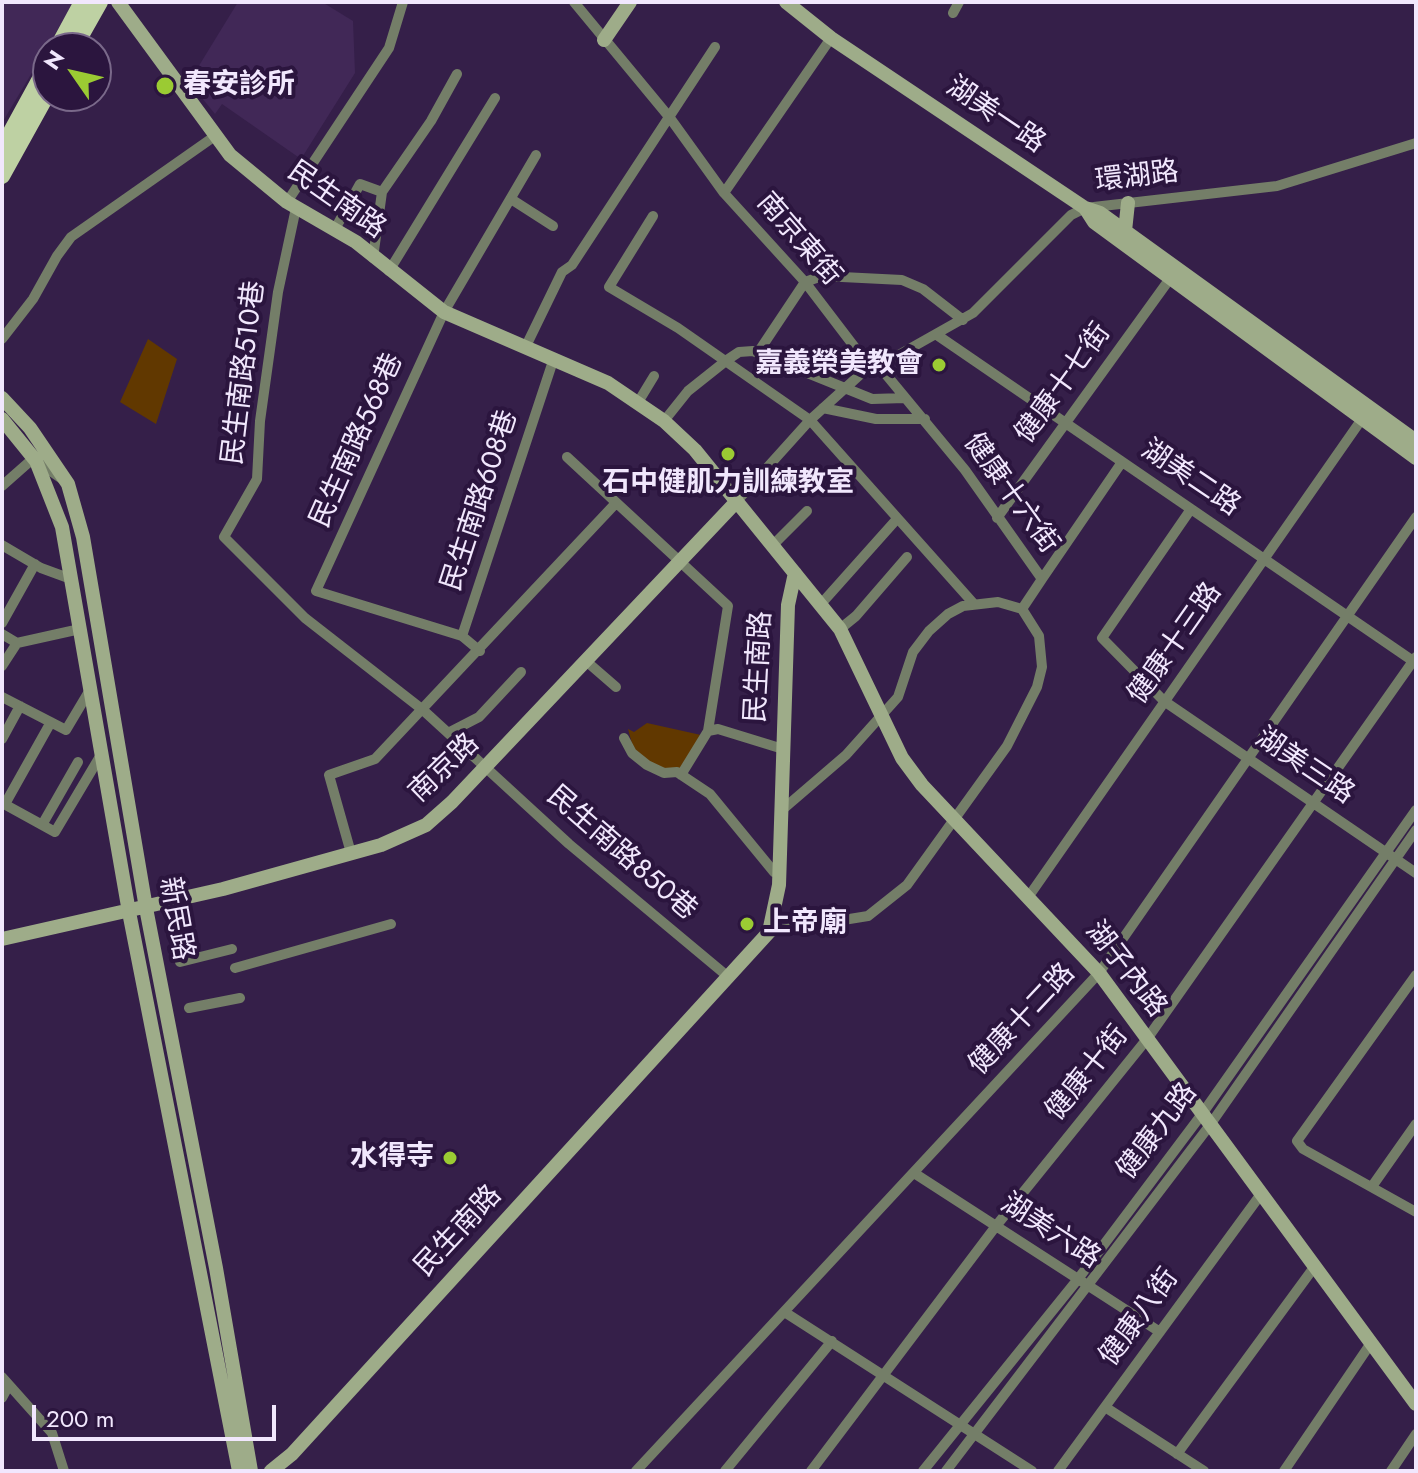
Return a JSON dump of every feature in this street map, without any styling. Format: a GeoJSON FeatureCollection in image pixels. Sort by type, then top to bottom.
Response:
{"type":"FeatureCollection","features":[{"type":"Feature","properties":{"kind":"main road"},"geometry":{"type":"LineString","coordinates":[[66,32],[82,2]]}},
{"type":"Feature","properties":{"kind":"main road"},"geometry":{"type":"LineString","coordinates":[[83,32],[100,2]]}},
{"type":"Feature","properties":{"kind":"main road"},"geometry":{"type":"LineString","coordinates":[[2,148],[32,93]]}},
{"type":"Feature","properties":{"kind":"main road"},"geometry":{"type":"LineString","coordinates":[[2,176],[37,112]]}},
{"type":"Feature","properties":{"kind":"street","name":"民生南路"},"geometry":{"type":"LineString","coordinates":[[118,2],[230,155],[291,205],[335,229],[444,312],[608,383],[664,421],[695,450],[795,573],[788,605],[780,873],[777,906],[769,932],[726,975],[292,1454],[271,1471]]}},
{"type":"Feature","properties":{"kind":"street"},"geometry":{"type":"LineString","coordinates":[[291,205],[389,48],[403,2]]}},
{"type":"Feature","properties":{"kind":"street","name":"南京東街"},"geometry":{"type":"LineString","coordinates":[[574,2],[670,118],[724,193],[805,282],[861,355],[865,366]]}},
{"type":"Feature","properties":{"kind":"street"},"geometry":{"type":"LineString","coordinates":[[604,40],[630,2]]}},
{"type":"Feature","properties":{"kind":"street","name":"湖美一路"},"geometry":{"type":"LineString","coordinates":[[786,2],[831,38],[1085,208],[1174,274]]}},
{"type":"Feature","properties":{"kind":"street"},"geometry":{"type":"LineString","coordinates":[[953,13],[959,2]]}},
{"type":"Feature","properties":{"kind":"street"},"geometry":{"type":"LineString","coordinates":[[724,193],[831,38]]}},
{"type":"Feature","properties":{"kind":"street"},"geometry":{"type":"LineString","coordinates":[[526,346],[562,272],[572,265],[715,47]]}},
{"type":"Feature","properties":{"kind":"street"},"geometry":{"type":"LineString","coordinates":[[373,258],[382,192],[431,121],[457,74]]}},
{"type":"Feature","properties":{"kind":"street"},"geometry":{"type":"LineString","coordinates":[[389,271],[495,98]]}},
{"type":"Feature","properties":{"kind":"street"},"geometry":{"type":"LineString","coordinates":[[2,339],[33,299],[71,237],[215,136]]}},
{"type":"Feature","properties":{"kind":"street","name":"環湖路"},"geometry":{"type":"LineString","coordinates":[[865,366],[879,366],[963,320],[1071,215],[1085,208],[1277,186],[1416,143]]}},
{"type":"Feature","properties":{"kind":"street","name":"民生南路568巷"},"geometry":{"type":"LineString","coordinates":[[462,636],[316,591],[444,312],[536,155]]}},
{"type":"Feature","properties":{"kind":"street"},"geometry":{"type":"LineString","coordinates":[[335,229],[360,184],[382,192]]}},
{"type":"Feature","properties":{"kind":"street"},"geometry":{"type":"LineString","coordinates":[[511,199],[553,226]]}},
{"type":"Feature","properties":{"kind":"street"},"geometry":{"type":"LineString","coordinates":[[1125,231],[1128,203]]}},
{"type":"Feature","properties":{"kind":"street","name":"民生南路510巷"},"geometry":{"type":"LineString","coordinates":[[224,537],[257,479],[260,421],[291,205]]}},
{"type":"Feature","properties":{"kind":"street"},"geometry":{"type":"LineString","coordinates":[[653,216],[609,287],[727,360],[810,420],[896,520],[963,588],[974,604]]}},
{"type":"Feature","properties":{"kind":"street"},"geometry":{"type":"LineString","coordinates":[[1097,218],[1125,231],[1174,274],[1365,414],[1416,458]]}},
{"type":"Feature","properties":{"kind":"street","name":"健康十七街"},"geometry":{"type":"LineString","coordinates":[[997,518],[1174,274]]}},
{"type":"Feature","properties":{"kind":"street"},"geometry":{"type":"LineString","coordinates":[[759,351],[805,282],[822,276],[902,280],[923,289],[963,320]]}},
{"type":"Feature","properties":{"kind":"street","name":"湖美二路"},"geometry":{"type":"LineString","coordinates":[[937,335],[1415,660]]}},
{"type":"Feature","properties":{"kind":"street"},"geometry":{"type":"LineString","coordinates":[[664,421],[688,391],[739,352],[759,351],[872,399],[905,398]]}},
{"type":"Feature","properties":{"kind":"street","name":"民生南路608巷"},"geometry":{"type":"LineString","coordinates":[[480,651],[462,636],[554,358]]}},
{"type":"Feature","properties":{"kind":"street"},"geometry":{"type":"LineString","coordinates":[[737,501],[810,420],[863,372],[865,366]]}},
{"type":"Feature","properties":{"kind":"street","name":"健康十六街"},"geometry":{"type":"LineString","coordinates":[[879,366],[925,419],[1042,579],[1122,462]]}},
{"type":"Feature","properties":{"kind":"street"},"geometry":{"type":"LineString","coordinates":[[637,404],[654,376]]}},
{"type":"Feature","properties":{"kind":"street","name":"新民路"},"geometry":{"type":"LineString","coordinates":[[2,398],[30,428],[68,484],[88,562],[146,908],[216,1268],[251,1471]]}},
{"type":"Feature","properties":{"kind":"street"},"geometry":{"type":"LineString","coordinates":[[823,408],[876,419],[925,419]]}},
{"type":"Feature","properties":{"kind":"street"},"geometry":{"type":"LineString","coordinates":[[1365,414],[1416,441]]}},
{"type":"Feature","properties":{"kind":"street","name":"健康十三路"},"geometry":{"type":"LineString","coordinates":[[1029,896],[1365,414]]}},
{"type":"Feature","properties":{"kind":"street","name":"新民路"},"geometry":{"type":"LineString","coordinates":[[2,419],[36,461],[62,527],[129,912],[239,1471]]}},
{"type":"Feature","properties":{"kind":"street"},"geometry":{"type":"LineString","coordinates":[[567,457],[728,606],[708,731],[681,775]]}},
{"type":"Feature","properties":{"kind":"street"},"geometry":{"type":"LineString","coordinates":[[2,486],[28,463],[36,461],[68,484]]}},
{"type":"Feature","properties":{"kind":"street","name":"南京路"},"geometry":{"type":"LineString","coordinates":[[2,939],[146,908],[381,845],[426,825],[487,766],[677,561],[737,501]]}},
{"type":"Feature","properties":{"kind":"street"},"geometry":{"type":"LineString","coordinates":[[351,853],[329,775],[375,759],[480,651],[616,503]]}},
{"type":"Feature","properties":{"kind":"street","name":"湖美三路"},"geometry":{"type":"LineString","coordinates":[[1191,509],[1102,638],[1164,701],[1416,873]]}},
{"type":"Feature","properties":{"kind":"street"},"geometry":{"type":"LineString","coordinates":[[773,545],[807,511]]}},
{"type":"Feature","properties":{"kind":"street","name":"健康十二路"},"geometry":{"type":"LineString","coordinates":[[636,1471],[1099,973],[1250,760],[1416,517]]}},
{"type":"Feature","properties":{"kind":"street"},"geometry":{"type":"LineString","coordinates":[[821,604],[896,520]]}},
{"type":"Feature","properties":{"kind":"street","name":"民生南路850巷"},"geometry":{"type":"LineString","coordinates":[[224,537],[305,618],[423,710],[569,844],[726,975]]}},
{"type":"Feature","properties":{"kind":"street"},"geometry":{"type":"LineString","coordinates":[[2,545],[35,564],[71,579]]}},
{"type":"Feature","properties":{"kind":"street"},"geometry":{"type":"LineString","coordinates":[[840,629],[856,616],[907,557]]}},
{"type":"Feature","properties":{"kind":"street"},"geometry":{"type":"LineString","coordinates":[[2,623],[35,564]]}},
{"type":"Feature","properties":{"kind":"street","name":"湖子內路"},"geometry":{"type":"LineString","coordinates":[[795,573],[840,629],[902,758],[922,785],[1099,973],[1416,1404]]}},
{"type":"Feature","properties":{"kind":"street"},"geometry":{"type":"LineString","coordinates":[[1022,609],[1042,579]]}},
{"type":"Feature","properties":{"kind":"street"},"geometry":{"type":"LineString","coordinates":[[769,932],[868,916],[907,885],[1007,746],[1037,687],[1042,667],[1039,636],[1022,609],[998,602],[974,604],[948,614],[929,631],[913,652],[898,697],[846,755],[782,810]]}},
{"type":"Feature","properties":{"kind":"street"},"geometry":{"type":"LineString","coordinates":[[2,634],[17,643],[80,629]]}},
{"type":"Feature","properties":{"kind":"street"},"geometry":{"type":"LineString","coordinates":[[2,666],[17,643]]}},
{"type":"Feature","properties":{"kind":"street","name":"健康十街"},"geometry":{"type":"LineString","coordinates":[[811,1471],[996,1226],[1147,1039],[1415,660]]}},
{"type":"Feature","properties":{"kind":"street"},"geometry":{"type":"LineString","coordinates":[[586,661],[616,687]]}},
{"type":"Feature","properties":{"kind":"street"},"geometry":{"type":"LineString","coordinates":[[448,733],[479,717],[521,672]]}},
{"type":"Feature","properties":{"kind":"street"},"geometry":{"type":"LineString","coordinates":[[2,697],[66,730],[91,688]]}},
{"type":"Feature","properties":{"kind":"street"},"geometry":{"type":"LineString","coordinates":[[2,739],[20,706]]}},
{"type":"Feature","properties":{"kind":"street"},"geometry":{"type":"LineString","coordinates":[[51,722],[3,804],[55,832],[102,753]]}},
{"type":"Feature","properties":{"kind":"street"},"geometry":{"type":"LineString","coordinates":[[708,731],[718,729],[783,749]]}},
{"type":"Feature","properties":{"kind":"street"},"geometry":{"type":"LineString","coordinates":[[624,738],[632,753],[647,765],[664,773],[681,775],[710,794],[774,872],[780,873]]}},
{"type":"Feature","properties":{"kind":"street"},"geometry":{"type":"LineString","coordinates":[[42,825],[78,762]]}},
{"type":"Feature","properties":{"kind":"street","name":"健康九路"},"geometry":{"type":"LineString","coordinates":[[1206,1119],[1416,810]]}},
{"type":"Feature","properties":{"kind":"street","name":"健康九路"},"geometry":{"type":"LineString","coordinates":[[923,1471],[1083,1282],[1416,830]]}},
{"type":"Feature","properties":{"kind":"street"},"geometry":{"type":"LineString","coordinates":[[235,968],[391,924]]}},
{"type":"Feature","properties":{"kind":"street"},"geometry":{"type":"LineString","coordinates":[[180,962],[232,949]]}},
{"type":"Feature","properties":{"kind":"street"},"geometry":{"type":"LineString","coordinates":[[1416,975],[1297,1141],[1303,1149],[1373,1185],[1416,1212]]}},
{"type":"Feature","properties":{"kind":"street"},"geometry":{"type":"LineString","coordinates":[[189,1008],[240,998]]}},
{"type":"Feature","properties":{"kind":"street"},"geometry":{"type":"LineString","coordinates":[[1373,1185],[1416,1124]]}},
{"type":"Feature","properties":{"kind":"street","name":"湖美六路"},"geometry":{"type":"LineString","coordinates":[[914,1173],[1160,1332]]}},
{"type":"Feature","properties":{"kind":"street","name":"健康八街"},"geometry":{"type":"LineString","coordinates":[[1058,1471],[1261,1194]]}},
{"type":"Feature","properties":{"kind":"street"},"geometry":{"type":"LineString","coordinates":[[1177,1454],[1315,1266]]}},
{"type":"Feature","properties":{"kind":"street"},"geometry":{"type":"LineString","coordinates":[[946,1471],[1083,1282]]}},
{"type":"Feature","properties":{"kind":"street"},"geometry":{"type":"LineString","coordinates":[[786,1313],[1032,1471]]}},
{"type":"Feature","properties":{"kind":"street"},"geometry":{"type":"LineString","coordinates":[[725,1471],[832,1341]]}},
{"type":"Feature","properties":{"kind":"street"},"geometry":{"type":"LineString","coordinates":[[1284,1471],[1371,1343]]}},
{"type":"Feature","properties":{"kind":"street"},"geometry":{"type":"LineString","coordinates":[[2,1398],[6,1381]]}},
{"type":"Feature","properties":{"kind":"street"},"geometry":{"type":"LineString","coordinates":[[6,1381],[52,1433],[64,1471]]}},
{"type":"Feature","properties":{"kind":"street"},"geometry":{"type":"LineString","coordinates":[[1105,1407],[1204,1471]]}},
{"type":"Feature","properties":{"kind":"street"},"geometry":{"type":"LineString","coordinates":[[1391,1471],[1416,1434]]}},
{"type":"Feature","properties":{"kind":"shaded area"},"geometry":{"type":"Polygon","coordinates":[[[2,2],[74,2],[56,32],[32,32],[32,73],[2,123],[2,2]]]}},
{"type":"Feature","properties":{"kind":"shaded area"},"geometry":{"type":"Polygon","coordinates":[[[238,2],[322,2],[353,21],[355,73],[301,159],[222,104],[215,114],[189,82],[238,2]]]}},
{"type":"Feature","properties":{"kind":"shaded area"},"geometry":{"type":"Polygon","coordinates":[[[148,339],[177,359],[156,424],[120,402],[148,339]]]}},
{"type":"Feature","properties":{"kind":"shaded area"},"geometry":{"type":"Polygon","coordinates":[[[647,723],[701,735],[681,770],[664,771],[634,751],[628,729],[634,732],[647,723]]]}},
{"type":"Feature","properties":{"kind":"place","name":"春安診所"},"geometry":{"type":"Point","coordinates":[165,86]}},
{"type":"Feature","properties":{"kind":"place","name":"嘉義榮美教會"},"geometry":{"type":"Point","coordinates":[939,365]}},
{"type":"Feature","properties":{"kind":"place","name":"石中健肌力訓練教室"},"geometry":{"type":"Point","coordinates":[728,454]}},
{"type":"Feature","properties":{"kind":"place","name":"上帝廟"},"geometry":{"type":"Point","coordinates":[747,924]}},
{"type":"Feature","properties":{"kind":"place","name":"水得寺"},"geometry":{"type":"Point","coordinates":[450,1158]}}]}
